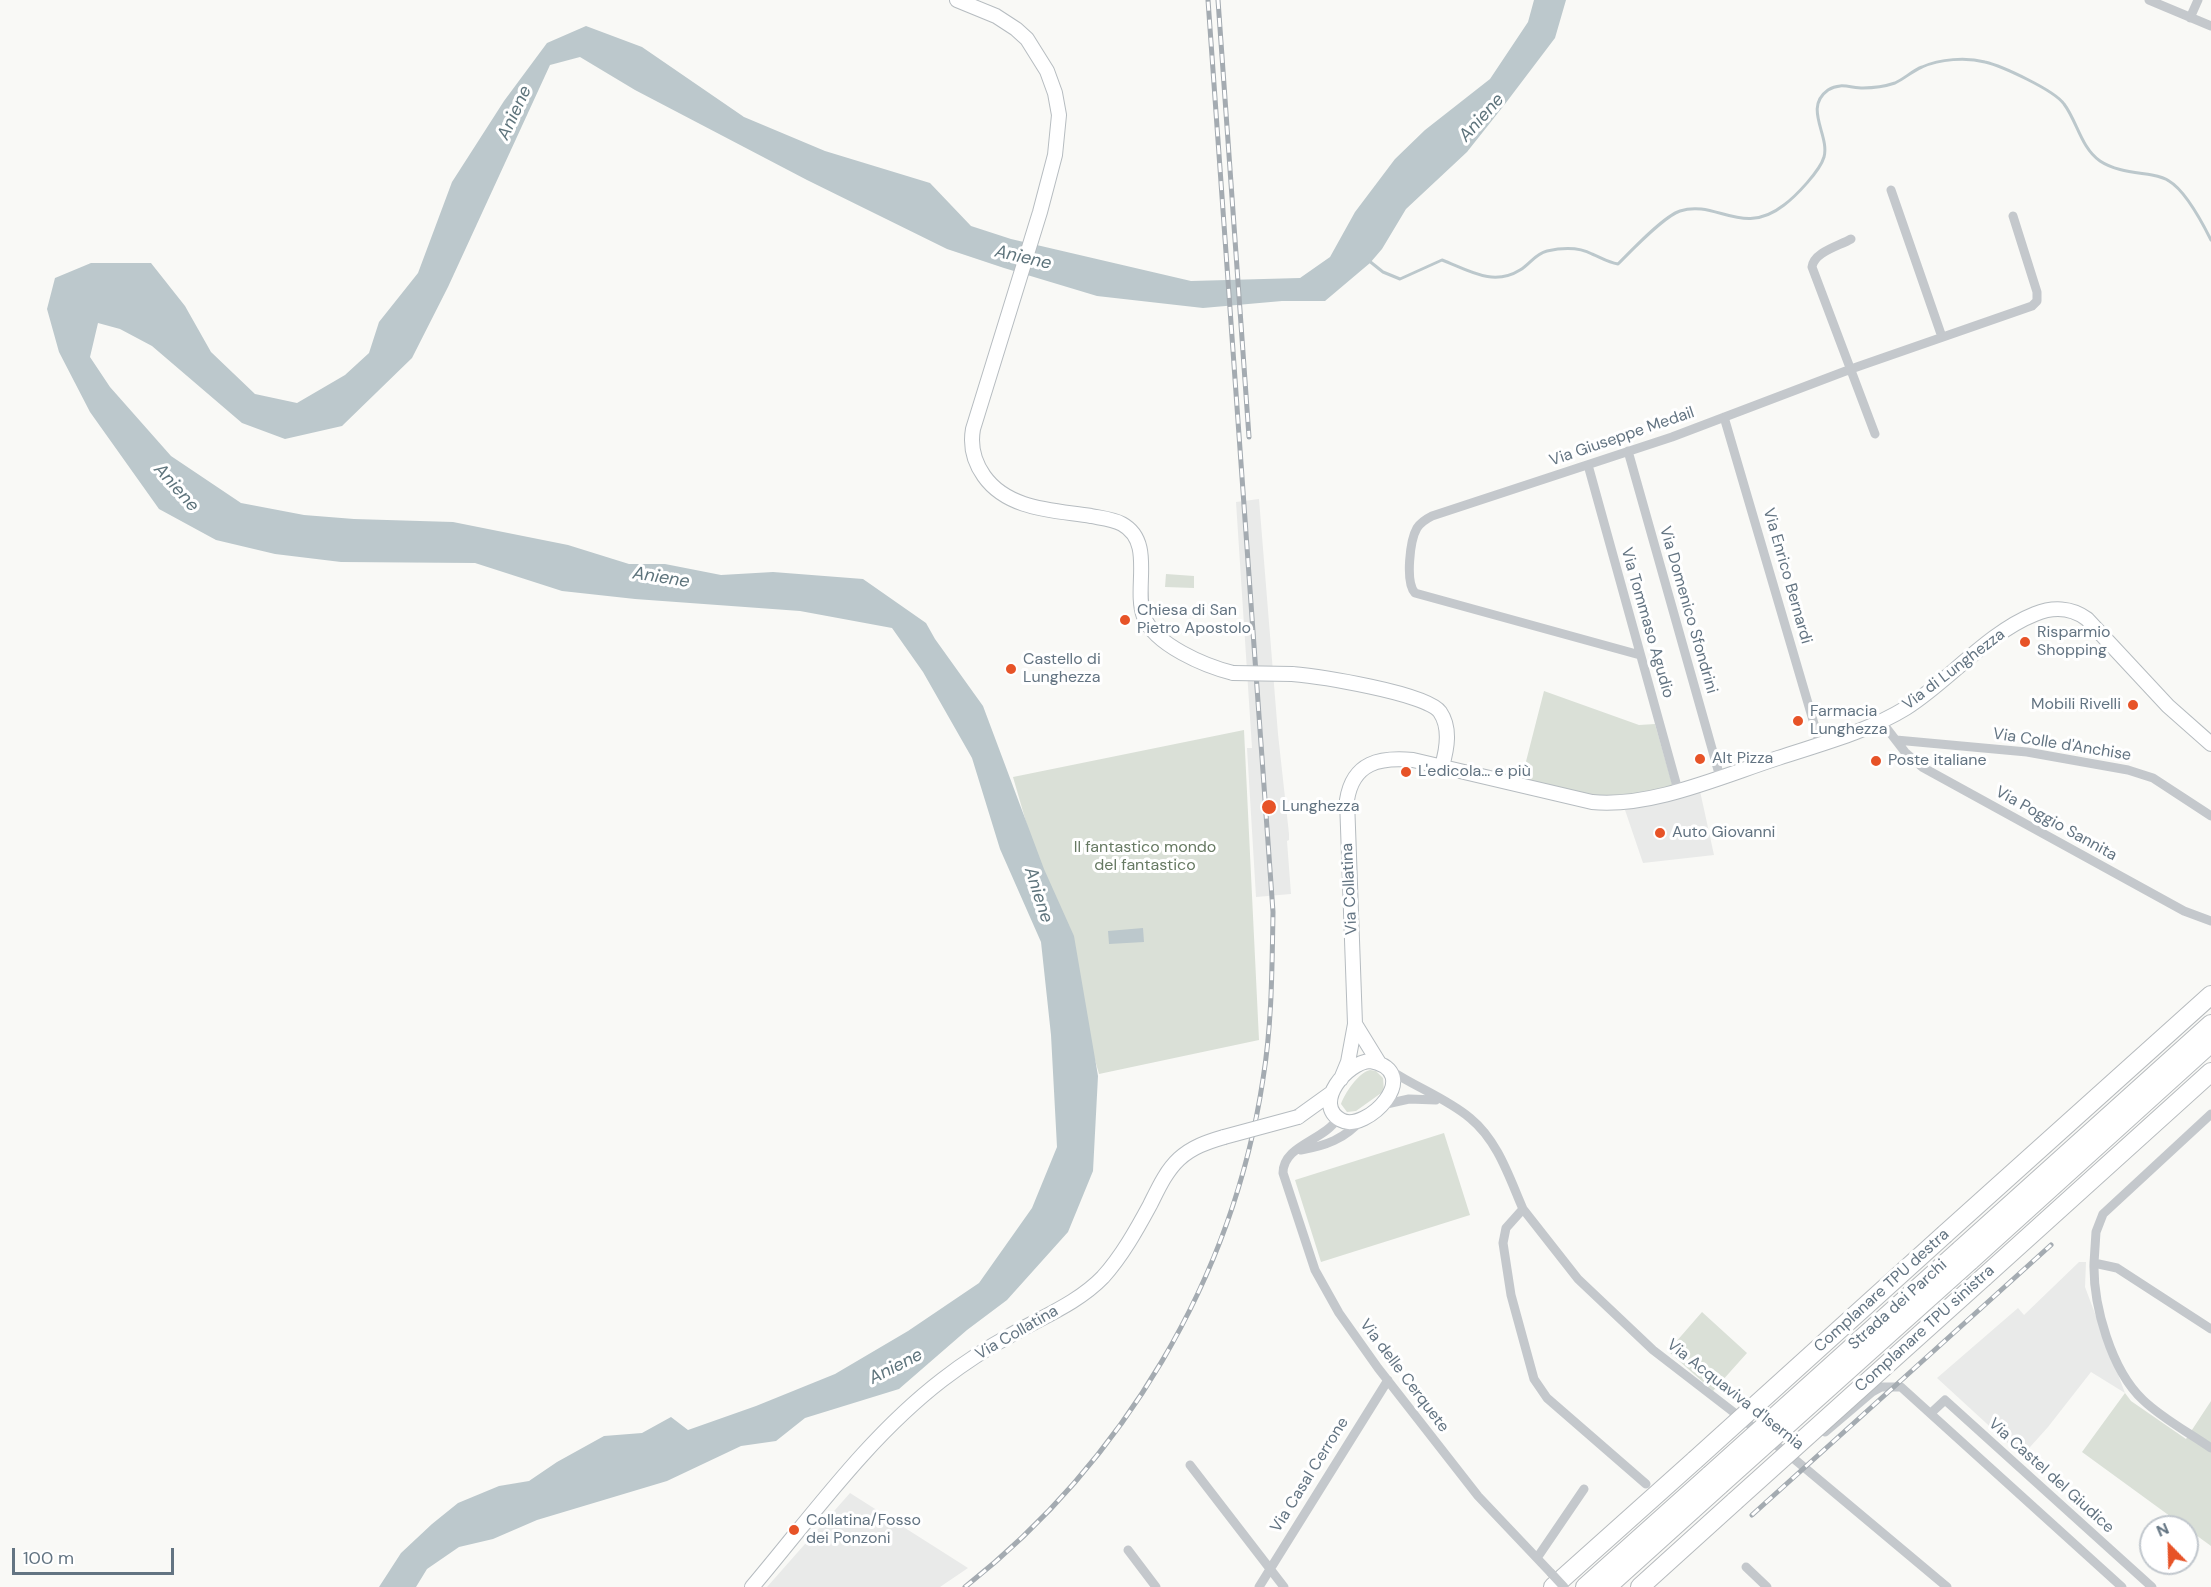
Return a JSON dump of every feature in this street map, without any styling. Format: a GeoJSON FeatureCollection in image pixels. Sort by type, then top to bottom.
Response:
{"type":"FeatureCollection","features":[{"type":"Feature","properties":{"kind":"highway","name":"Complanare TPU destra"},"geometry":{"type":"LineString","coordinates":[[1552,1580],[1695,1460],[2211,995]]}},
{"type":"Feature","properties":{"kind":"highway","name":"Strada dei Parchi"},"geometry":{"type":"LineString","coordinates":[[1965,1256],[2211,1024]]}},
{"type":"Feature","properties":{"kind":"highway","name":"Strada dei Parchi"},"geometry":{"type":"LineString","coordinates":[[1585,1587],[1715,1480],[1965,1256],[2211,1043]]}},
{"type":"Feature","properties":{"kind":"highway","name":"Complanare TPU sinistra"},"geometry":{"type":"LineString","coordinates":[[1640,1587],[2211,1072]]}},
{"type":"Feature","properties":{"kind":"highway","name":"Strada dei Parchi"},"geometry":{"type":"LineString","coordinates":[[1607,1587],[1715,1480]]}},
{"type":"Feature","properties":{"kind":"street"},"geometry":{"type":"LineString","coordinates":[[957,0],[996,16],[1016,29],[1036,51],[1050,78],[1057,100],[1059,131],[1040,212],[973,429],[972,447],[980,470],[994,488],[1017,502],[1111,520],[1129,528],[1135,534],[1140,547],[1144,619],[1153,632],[1173,648],[1233,673],[1292,674],[1364,686],[1434,706],[1443,716],[1447,732],[1442,766]]}},
{"type":"Feature","properties":{"kind":"street"},"geometry":{"type":"LineString","coordinates":[[2149,0],[2211,26]]}},
{"type":"Feature","properties":{"kind":"street"},"geometry":{"type":"LineString","coordinates":[[2190,18],[2198,0]]}},
{"type":"Feature","properties":{"kind":"street"},"geometry":{"type":"LineString","coordinates":[[1891,190],[1942,337]]}},
{"type":"Feature","properties":{"kind":"street","name":"Via Giuseppe Medail"},"geometry":{"type":"LineString","coordinates":[[1640,655],[1418,594],[1410,585],[1414,536],[1419,525],[1425,520],[1628,451],[1851,369],[2030,307],[2036,303],[2037,292],[2013,216]]}},
{"type":"Feature","properties":{"kind":"street"},"geometry":{"type":"LineString","coordinates":[[1851,239],[1817,256],[1812,267],[1875,434]]}},
{"type":"Feature","properties":{"kind":"street","name":"Via Enrico Bernardi"},"geometry":{"type":"LineString","coordinates":[[1724,417],[1820,744]]}},
{"type":"Feature","properties":{"kind":"street","name":"Via Domenico Sfondrini"},"geometry":{"type":"LineString","coordinates":[[1628,451],[1720,777]]}},
{"type":"Feature","properties":{"kind":"street","name":"Via Tommaso Agudio"},"geometry":{"type":"LineString","coordinates":[[1588,465],[1678,790]]}},
{"type":"Feature","properties":{"kind":"street","name":"Via di Lunghezza"},"geometry":{"type":"LineString","coordinates":[[1442,766],[1592,802],[1631,802],[1720,777],[1881,721],[1920,699],[1993,640],[2024,619],[2044,611],[2066,609],[2087,618],[2168,706],[2211,744]]}},
{"type":"Feature","properties":{"kind":"street","name":"Via Poggio Sannita"},"geometry":{"type":"LineString","coordinates":[[1881,721],[1908,757],[1926,770],[2184,911],[2211,921]]}},
{"type":"Feature","properties":{"kind":"street","name":"Via Colle d'Anchise"},"geometry":{"type":"LineString","coordinates":[[1896,740],[2027,752],[2128,770],[2156,780],[2211,816]]}},
{"type":"Feature","properties":{"kind":"street","name":"Via Collatina"},"geometry":{"type":"LineString","coordinates":[[1341,1079],[1348,1062],[1356,1024],[1347,809],[1351,783],[1365,767],[1385,760],[1413,760],[1442,766]]}},
{"type":"Feature","properties":{"kind":"street","name":"Via Collatina"},"geometry":{"type":"LineString","coordinates":[[1356,1024],[1382,1065]]}},
{"type":"Feature","properties":{"kind":"street"},"geometry":{"type":"LineString","coordinates":[[1362,1062],[1382,1065],[1392,1075],[1393,1088],[1382,1105],[1352,1123],[1344,1122],[1336,1116],[1330,1101],[1330,1094],[1341,1079],[1362,1062]]}},
{"type":"Feature","properties":{"kind":"street","name":"Via Acquaviva d'Isernia"},"geometry":{"type":"LineString","coordinates":[[1382,1065],[1471,1119],[1485,1134],[1501,1159],[1523,1209],[1578,1279],[1653,1350],[1793,1458],[1947,1587]]}},
{"type":"Feature","properties":{"kind":"street","name":"Via Collatina"},"geometry":{"type":"LineString","coordinates":[[1298,1116],[1330,1094]]}},
{"type":"Feature","properties":{"kind":"street"},"geometry":{"type":"LineString","coordinates":[[1382,1105],[1416,1098],[1442,1100]]}},
{"type":"Feature","properties":{"kind":"street","name":"Via Collatina"},"geometry":{"type":"LineString","coordinates":[[752,1587],[898,1417],[970,1360],[999,1341],[1068,1303],[1096,1282],[1134,1234],[1172,1166],[1192,1149],[1224,1137],[1298,1116],[1324,1112],[1336,1116]]}},
{"type":"Feature","properties":{"kind":"street"},"geometry":{"type":"LineString","coordinates":[[2211,1114],[2103,1214],[2096,1232],[2094,1263],[2096,1298],[2113,1350],[2126,1379],[2141,1398],[2156,1411],[2211,1448]]}},
{"type":"Feature","properties":{"kind":"street"},"geometry":{"type":"LineString","coordinates":[[1293,1152],[1322,1134],[1336,1116]]}},
{"type":"Feature","properties":{"kind":"street"},"geometry":{"type":"LineString","coordinates":[[1293,1152],[1335,1141],[1352,1130],[1363,1118]]}},
{"type":"Feature","properties":{"kind":"street","name":"Via delle Cerquete"},"geometry":{"type":"LineString","coordinates":[[1293,1152],[1285,1161],[1283,1173],[1315,1270],[1339,1313],[1478,1496],[1537,1558],[1552,1580],[1564,1587]]}},
{"type":"Feature","properties":{"kind":"street"},"geometry":{"type":"LineString","coordinates":[[1523,1209],[1509,1224],[1503,1243],[1511,1295],[1534,1379],[1547,1398],[1646,1484]]}},
{"type":"Feature","properties":{"kind":"street"},"geometry":{"type":"LineString","coordinates":[[2094,1263],[2117,1268],[2211,1329]]}},
{"type":"Feature","properties":{"kind":"street","name":"Via Casal Cerrone"},"geometry":{"type":"LineString","coordinates":[[1259,1587],[1388,1380]]}},
{"type":"Feature","properties":{"kind":"street","name":"Via Castel del Giudice"},"geometry":{"type":"LineString","coordinates":[[1793,1458],[1872,1392],[1881,1387],[1901,1387],[2122,1587]]}},
{"type":"Feature","properties":{"kind":"street","name":"Via Castel del Giudice"},"geometry":{"type":"LineString","coordinates":[[1931,1413],[1945,1400],[2152,1587]]}},
{"type":"Feature","properties":{"kind":"street"},"geometry":{"type":"LineString","coordinates":[[1190,1465],[1284,1587]]}},
{"type":"Feature","properties":{"kind":"street"},"geometry":{"type":"LineString","coordinates":[[1537,1558],[1584,1489]]}},
{"type":"Feature","properties":{"kind":"street"},"geometry":{"type":"LineString","coordinates":[[1128,1550],[1156,1587]]}},
{"type":"Feature","properties":{"kind":"street"},"geometry":{"type":"LineString","coordinates":[[1746,1567],[1767,1587]]}},
{"type":"Feature","properties":{"kind":"shaded area"},"geometry":{"type":"Polygon","coordinates":[[[1259,499],[1278,734],[1289,834],[1287,841],[1291,894],[1256,897],[1247,748],[1252,748],[1236,502],[1259,499]]]}},
{"type":"Feature","properties":{"kind":"shaded area"},"geometry":{"type":"Polygon","coordinates":[[[1700,791],[1714,855],[1643,863],[1625,810],[1700,791]]]}},
{"type":"Feature","properties":{"kind":"shaded area"},"geometry":{"type":"Polygon","coordinates":[[[2079,1262],[2086,1262],[2085,1287],[2125,1393],[2091,1372],[2022,1456],[1937,1378],[2018,1308],[2024,1315],[2079,1262]]]}},
{"type":"Feature","properties":{"kind":"shaded area"},"geometry":{"type":"Polygon","coordinates":[[[850,1493],[968,1568],[940,1587],[767,1587],[850,1493]]]}},
{"type":"Feature","properties":{"kind":"green space"},"geometry":{"type":"Polygon","coordinates":[[[1166,574],[1194,576],[1194,588],[1165,587],[1166,574]]]}},
{"type":"Feature","properties":{"kind":"green space"},"geometry":{"type":"Polygon","coordinates":[[[1544,691],[1639,725],[1655,724],[1673,787],[1644,795],[1596,799],[1521,781],[1544,691]]]}},
{"type":"Feature","properties":{"kind":"green space","name":"Il fantastico mondo del fantastico"},"geometry":{"type":"Polygon","coordinates":[[[1244,730],[1259,1040],[1099,1074],[1013,777],[1244,730]]]}},
{"type":"Feature","properties":{"kind":"green space"},"geometry":{"type":"Polygon","coordinates":[[[1370,1070],[1376,1071],[1383,1078],[1384,1091],[1356,1111],[1347,1112],[1341,1104],[1346,1094],[1357,1079],[1370,1070]]]}},
{"type":"Feature","properties":{"kind":"green space"},"geometry":{"type":"Polygon","coordinates":[[[1444,1133],[1470,1215],[1321,1262],[1295,1180],[1444,1133]]]}},
{"type":"Feature","properties":{"kind":"green space"},"geometry":{"type":"Polygon","coordinates":[[[1702,1312],[1747,1353],[1713,1391],[1668,1351],[1702,1312]]]}},
{"type":"Feature","properties":{"kind":"green space"},"geometry":{"type":"Polygon","coordinates":[[[2125,1393],[2131,1401],[2186,1439],[2211,1401],[2211,1546],[2199,1537],[2199,1515],[2168,1515],[2082,1452],[2125,1393]]]}},
{"type":"Feature","properties":{"kind":"water","name":"Aniene"},"geometry":{"type":"Polygon","coordinates":[[[1534,0],[1566,0],[1555,38],[1467,152],[1406,209],[1382,249],[1370,263],[1325,301],[1282,301],[1203,308],[1097,296],[1004,268],[947,249],[807,180],[635,90],[580,57],[550,65],[448,287],[412,358],[342,426],[285,439],[242,423],[152,346],[120,329],[98,323],[90,357],[110,387],[171,456],[241,503],[304,515],[453,522],[568,545],[629,564],[665,564],[721,575],[773,572],[863,579],[926,623],[983,706],[1044,869],[1074,936],[1098,1076],[1093,1171],[1068,1232],[1007,1300],[967,1330],[899,1389],[805,1418],[776,1441],[741,1446],[667,1481],[537,1520],[493,1539],[459,1547],[427,1569],[416,1587],[379,1587],[401,1553],[458,1503],[499,1486],[529,1481],[557,1462],[604,1436],[642,1433],[671,1417],[688,1430],[835,1374],[908,1331],[979,1283],[1032,1208],[1057,1147],[1051,1035],[1041,942],[1000,849],[972,758],[923,672],[892,628],[800,611],[635,599],[562,591],[475,563],[341,562],[275,554],[216,540],[159,509],[90,412],[59,352],[47,309],[55,278],[91,263],[151,263],[185,306],[211,352],[255,394],[297,403],[345,375],[369,353],[379,322],[418,273],[452,182],[504,101],[547,43],[586,26],[642,47],[744,117],[825,151],[930,183],[971,226],[1011,239],[1191,281],[1300,278],[1330,257],[1355,212],[1395,159],[1425,130],[1490,79],[1528,22],[1534,0]]]}},
{"type":"Feature","properties":{"kind":"water"},"geometry":{"type":"Polygon","coordinates":[[[1143,928],[1144,942],[1109,944],[1108,931],[1143,928]]]}},
{"type":"Feature","properties":{"kind":"waterway"},"geometry":{"type":"LineString","coordinates":[[1368,260],[1383,272],[1400,279],[1442,260],[1481,275],[1500,277],[1520,270],[1543,252],[1564,249],[1581,250],[1618,264],[1657,227],[1680,211],[1706,210],[1742,218],[1755,218],[1769,214],[1795,196],[1822,163],[1825,149],[1817,113],[1821,97],[1828,90],[1841,86],[1863,88],[1888,85],[1929,64],[1961,59],[1993,64],[2050,92],[2064,104],[2094,156],[2112,167],[2169,181],[2187,199],[2211,240]]}},
{"type":"Feature","properties":{"kind":"railway"},"geometry":{"type":"LineString","coordinates":[[965,1587],[1022,1537],[1074,1483],[1121,1424],[1162,1361],[1197,1295],[1226,1225],[1248,1153],[1263,1079],[1270,1017],[1273,912],[1208,0]]}},
{"type":"Feature","properties":{"kind":"railway"},"geometry":{"type":"LineString","coordinates":[[1218,0],[1249,437]]}},
{"type":"Feature","properties":{"kind":"railway"},"geometry":{"type":"LineString","coordinates":[[1752,1515],[2051,1245]]}},
{"type":"Feature","properties":{"kind":"place","name":"Chiesa di San Pietro Apostolo"},"geometry":{"type":"Point","coordinates":[1125,620]}},
{"type":"Feature","properties":{"kind":"place","name":"Risparmio Shopping"},"geometry":{"type":"Point","coordinates":[2025,642]}},
{"type":"Feature","properties":{"kind":"place","name":"Castello di Lunghezza"},"geometry":{"type":"Point","coordinates":[1011,669]}},
{"type":"Feature","properties":{"kind":"place","name":"Mobili Rivelli"},"geometry":{"type":"Point","coordinates":[2133,705]}},
{"type":"Feature","properties":{"kind":"place","name":"Farmacia Lunghezza"},"geometry":{"type":"Point","coordinates":[1798,721]}},
{"type":"Feature","properties":{"kind":"place","name":"Alt Pizza"},"geometry":{"type":"Point","coordinates":[1700,759]}},
{"type":"Feature","properties":{"kind":"place","name":"Poste italiane"},"geometry":{"type":"Point","coordinates":[1876,761]}},
{"type":"Feature","properties":{"kind":"place","name":"L'edicola… e più"},"geometry":{"type":"Point","coordinates":[1406,772]}},
{"type":"Feature","properties":{"kind":"place","name":"Lunghezza"},"geometry":{"type":"Point","coordinates":[1269,807]}},
{"type":"Feature","properties":{"kind":"place","name":"Auto Giovanni"},"geometry":{"type":"Point","coordinates":[1660,833]}},
{"type":"Feature","properties":{"kind":"place","name":"Collatina/Fosso dei Ponzoni"},"geometry":{"type":"Point","coordinates":[794,1530]}}]}
